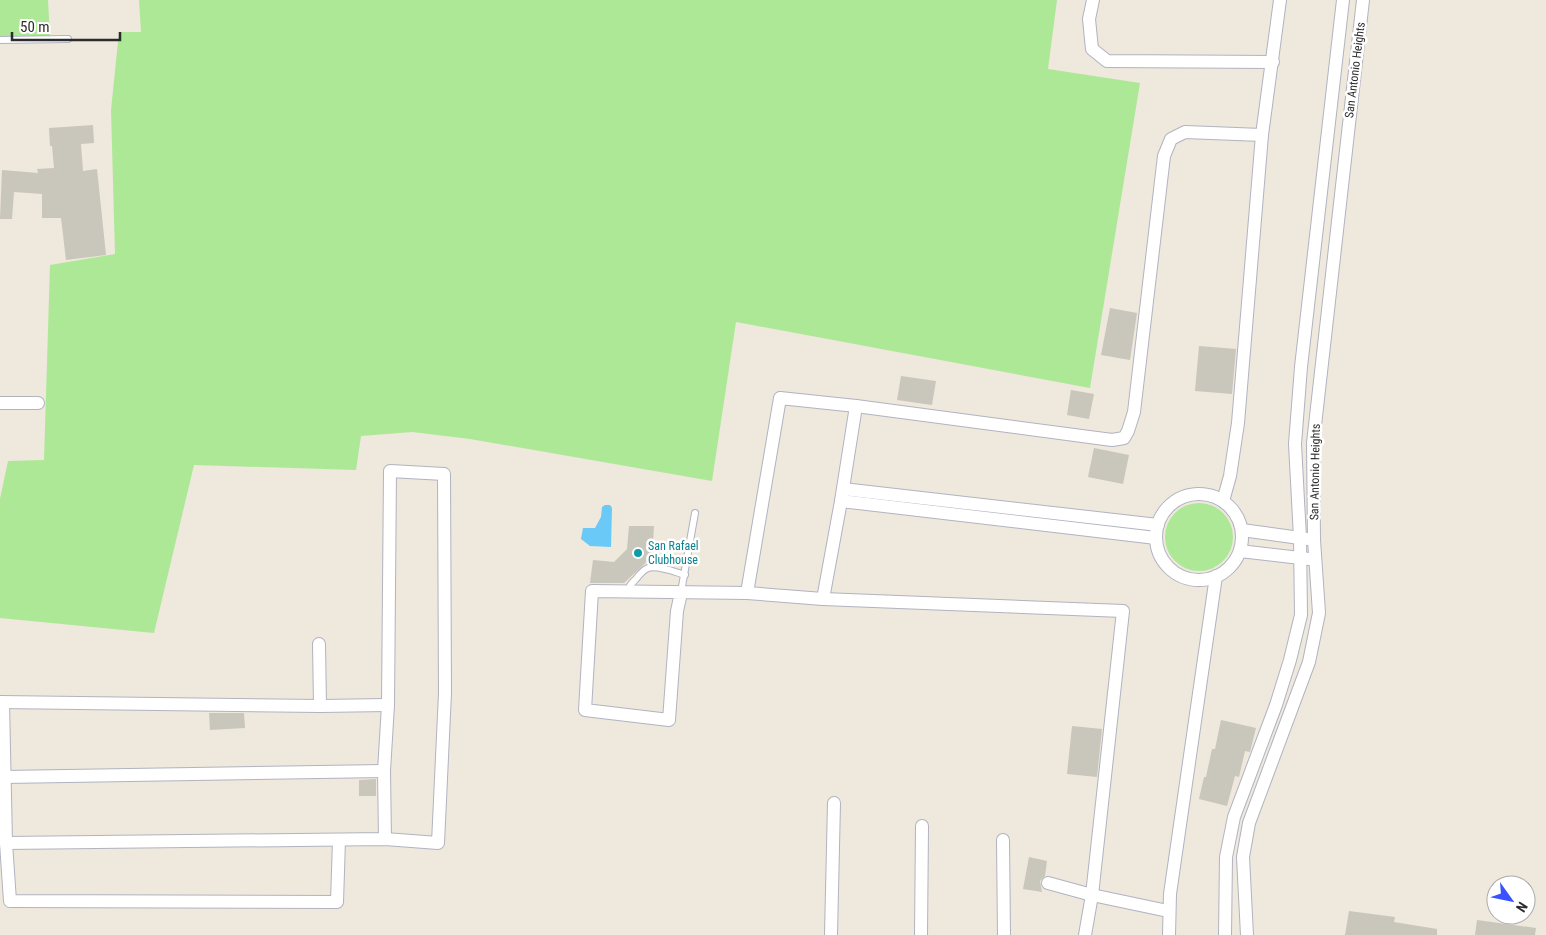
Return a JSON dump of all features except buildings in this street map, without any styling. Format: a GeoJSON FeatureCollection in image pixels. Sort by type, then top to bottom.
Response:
{"type":"FeatureCollection","features":[{"type":"Feature","properties":{"kind":"street"},"geometry":{"type":"LineString","coordinates":[[1093,0],[1089,19],[1092,49],[1107,61],[1272,62]]}},
{"type":"Feature","properties":{"kind":"street"},"geometry":{"type":"LineString","coordinates":[[1223,501],[1230,476],[1238,422],[1262,135],[1280,0]]}},
{"type":"Feature","properties":{"kind":"street","name":"San Antonio Heights"},"geometry":{"type":"LineString","coordinates":[[1225,935],[1226,857],[1233,825],[1290,660],[1301,615],[1296,425],[1327,126],[1343,0]]}},
{"type":"Feature","properties":{"kind":"street","name":"San Antonio Heights"},"geometry":{"type":"LineString","coordinates":[[1247,935],[1243,857],[1249,823],[1309,662],[1319,613],[1317,560],[1314,540],[1313,443],[1363,0]]}},
{"type":"Feature","properties":{"kind":"street"},"geometry":{"type":"LineString","coordinates":[[748,593],[780,398],[856,406],[1112,440],[1124,438],[1134,412],[1164,156],[1171,139],[1185,132],[1262,135]]}},
{"type":"Feature","properties":{"kind":"street"},"geometry":{"type":"LineString","coordinates":[[0,403],[38,403]]}},
{"type":"Feature","properties":{"kind":"street"},"geometry":{"type":"LineString","coordinates":[[823,599],[856,406]]}},
{"type":"Feature","properties":{"kind":"street"},"geometry":{"type":"LineString","coordinates":[[6,843],[385,839],[438,843],[445,693],[444,474],[390,471],[388,705],[384,771],[385,839]]}},
{"type":"Feature","properties":{"kind":"street"},"geometry":{"type":"LineString","coordinates":[[1197,493],[1211,495],[1223,501],[1232,509],[1242,530],[1240,551],[1234,561],[1226,570],[1216,576],[1202,580],[1188,579],[1176,573],[1165,564],[1158,552],[1156,538],[1163,512],[1172,503],[1184,496],[1197,493]]}},
{"type":"Feature","properties":{"kind":"street"},"geometry":{"type":"LineString","coordinates":[[842,495],[1158,525]]}},
{"type":"Feature","properties":{"kind":"street"},"geometry":{"type":"LineString","coordinates":[[842,495],[1156,538]]}},
{"type":"Feature","properties":{"kind":"street"},"geometry":{"type":"LineString","coordinates":[[1242,530],[1314,540]]}},
{"type":"Feature","properties":{"kind":"street"},"geometry":{"type":"LineString","coordinates":[[1240,551],[1317,560]]}},
{"type":"Feature","properties":{"kind":"street"},"geometry":{"type":"LineString","coordinates":[[1169,935],[1168,911],[1216,576]]}},
{"type":"Feature","properties":{"kind":"street"},"geometry":{"type":"LineString","coordinates":[[681,593],[677,612],[668,720],[585,710],[592,592],[748,593],[823,599],[1123,611],[1092,895],[1085,935]]}},
{"type":"Feature","properties":{"kind":"street"},"geometry":{"type":"LineString","coordinates":[[319,644],[320,706]]}},
{"type":"Feature","properties":{"kind":"street"},"geometry":{"type":"LineString","coordinates":[[339,840],[337,902],[10,901],[1,702],[320,706],[388,705]]}},
{"type":"Feature","properties":{"kind":"street"},"geometry":{"type":"LineString","coordinates":[[4,777],[384,771]]}},
{"type":"Feature","properties":{"kind":"street"},"geometry":{"type":"LineString","coordinates":[[831,935],[834,803]]}},
{"type":"Feature","properties":{"kind":"street"},"geometry":{"type":"LineString","coordinates":[[921,935],[922,826]]}},
{"type":"Feature","properties":{"kind":"street"},"geometry":{"type":"LineString","coordinates":[[1003,840],[1004,935]]}},
{"type":"Feature","properties":{"kind":"street"},"geometry":{"type":"LineString","coordinates":[[1048,883],[1092,895],[1168,911]]}},
{"type":"Feature","properties":{"kind":"lane"},"geometry":{"type":"LineString","coordinates":[[0,40],[68,39]]}},
{"type":"Feature","properties":{"kind":"lane"},"geometry":{"type":"LineString","coordinates":[[681,593],[696,512]]}},
{"type":"Feature","properties":{"kind":"lane"},"geometry":{"type":"LineString","coordinates":[[629,593],[630,584],[651,567],[670,570],[684,576]]}},
{"type":"Feature","properties":{"kind":"green space"},"geometry":{"type":"Polygon","coordinates":[[[0,0],[48,0],[50,36],[0,37],[0,0]]]}},
{"type":"Feature","properties":{"kind":"green space"},"geometry":{"type":"Polygon","coordinates":[[[139,0],[1057,0],[1048,69],[1140,83],[1090,388],[736,322],[712,481],[470,439],[412,432],[361,436],[356,470],[194,465],[154,633],[0,618],[0,499],[8,461],[44,460],[50,265],[115,254],[111,110],[119,32],[141,32],[139,0]]]}},
{"type":"Feature","properties":{"kind":"green space"},"geometry":{"type":"Polygon","coordinates":[[[1206,503],[1218,509],[1227,518],[1233,530],[1231,550],[1223,561],[1206,571],[1192,571],[1175,561],[1167,550],[1165,530],[1175,513],[1186,505],[1206,503]]]}},
{"type":"Feature","properties":{"kind":"water"},"geometry":{"type":"Polygon","coordinates":[[[610,505],[612,508],[611,547],[590,546],[581,539],[583,528],[595,528],[601,517],[602,507],[610,505]]]}},
{"type":"Feature","properties":{"kind":"place","name":"San Rafael Clubhouse"},"geometry":{"type":"Point","coordinates":[638,553]}}]}
